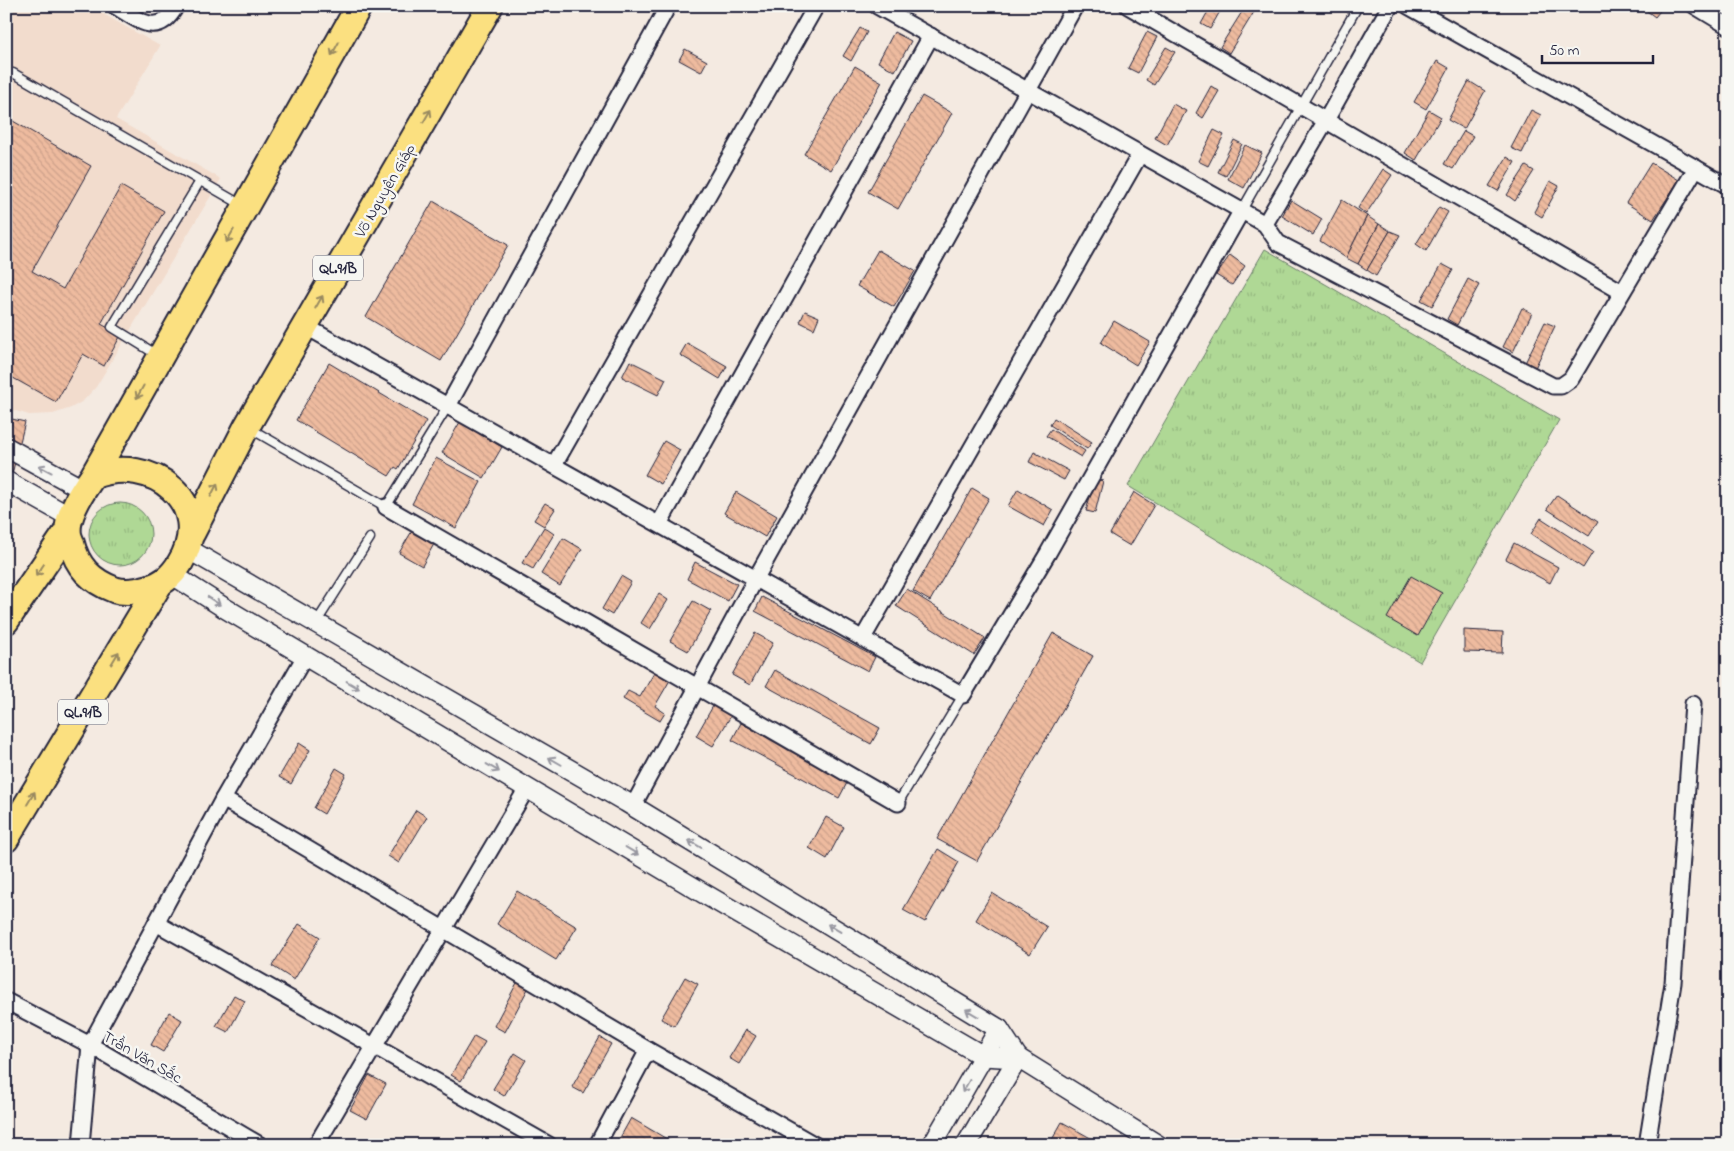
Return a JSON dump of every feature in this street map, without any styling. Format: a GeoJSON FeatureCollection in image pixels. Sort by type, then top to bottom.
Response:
{"type":"FeatureCollection","features":[{"type":"Feature","properties":{"kind":"highway"},"geometry":{"type":"LineString","coordinates":[[6,621],[69,523],[88,483],[246,208],[359,6]]}},
{"type":"Feature","properties":{"kind":"highway","name":"Võ Nguyên Giáp"},"geometry":{"type":"LineString","coordinates":[[190,541],[247,426],[490,6]]}},
{"type":"Feature","properties":{"kind":"highway"},"geometry":{"type":"LineString","coordinates":[[88,483],[107,470],[143,471],[161,479],[180,499],[187,511],[190,541]]}},
{"type":"Feature","properties":{"kind":"highway"},"geometry":{"type":"LineString","coordinates":[[69,523],[74,554],[84,571],[98,583],[118,591],[139,591],[166,580]]}},
{"type":"Feature","properties":{"kind":"highway","name":"QL.91B"},"geometry":{"type":"LineString","coordinates":[[6,840],[190,541]]}},
{"type":"Feature","properties":{"kind":"street"},"geometry":{"type":"LineString","coordinates":[[115,6],[143,22],[155,25],[169,19],[176,6]]}},
{"type":"Feature","properties":{"kind":"street"},"geometry":{"type":"LineString","coordinates":[[448,406],[668,6]]}},
{"type":"Feature","properties":{"kind":"street"},"geometry":{"type":"LineString","coordinates":[[554,465],[816,6]]}},
{"type":"Feature","properties":{"kind":"street"},"geometry":{"type":"LineString","coordinates":[[877,6],[1242,210],[1265,224],[1278,243],[1553,386],[1561,386],[1571,379],[1696,168]]}},
{"type":"Feature","properties":{"kind":"street"},"geometry":{"type":"LineString","coordinates":[[633,806],[756,578],[1075,6]]}},
{"type":"Feature","properties":{"kind":"street"},"geometry":{"type":"LineString","coordinates":[[1128,6],[1300,108],[1498,219],[1622,292]]}},
{"type":"Feature","properties":{"kind":"street"},"geometry":{"type":"LineString","coordinates":[[1265,224],[1390,6]]}},
{"type":"Feature","properties":{"kind":"street"},"geometry":{"type":"LineString","coordinates":[[1408,6],[1696,168],[1727,183]]}},
{"type":"Feature","properties":{"kind":"street"},"geometry":{"type":"LineString","coordinates":[[1695,6],[1728,26]]}},
{"type":"Feature","properties":{"kind":"street"},"geometry":{"type":"LineString","coordinates":[[659,524],[931,36]]}},
{"type":"Feature","properties":{"kind":"street"},"geometry":{"type":"LineString","coordinates":[[863,638],[1140,154]]}},
{"type":"Feature","properties":{"kind":"street"},"geometry":{"type":"LineString","coordinates":[[305,326],[963,695],[1048,553],[1242,210]]}},
{"type":"Feature","properties":{"kind":"street"},"geometry":{"type":"LineString","coordinates":[[6,447],[88,483]]}},
{"type":"Feature","properties":{"kind":"street"},"geometry":{"type":"LineString","coordinates":[[6,481],[69,523]]}},
{"type":"Feature","properties":{"kind":"street"},"geometry":{"type":"LineString","coordinates":[[386,507],[898,803]]}},
{"type":"Feature","properties":{"kind":"street"},"geometry":{"type":"LineString","coordinates":[[190,541],[316,623],[633,806],[999,1029],[1018,1058],[1158,1145]]}},
{"type":"Feature","properties":{"kind":"street"},"geometry":{"type":"LineString","coordinates":[[166,580],[305,656],[983,1056],[1018,1058]]}},
{"type":"Feature","properties":{"kind":"street"},"geometry":{"type":"LineString","coordinates":[[81,1145],[90,1046],[223,799],[305,656]]}},
{"type":"Feature","properties":{"kind":"street"},"geometry":{"type":"LineString","coordinates":[[1647,1145],[1673,983],[1693,704]]}},
{"type":"Feature","properties":{"kind":"street"},"geometry":{"type":"LineString","coordinates":[[316,1145],[526,788]]}},
{"type":"Feature","properties":{"kind":"street"},"geometry":{"type":"LineString","coordinates":[[223,799],[648,1050],[815,1145]]}},
{"type":"Feature","properties":{"kind":"street"},"geometry":{"type":"LineString","coordinates":[[156,923],[549,1145]]}},
{"type":"Feature","properties":{"kind":"street","name":"Trần Văn Sắc"},"geometry":{"type":"LineString","coordinates":[[6,1000],[90,1046],[260,1145]]}},
{"type":"Feature","properties":{"kind":"street"},"geometry":{"type":"LineString","coordinates":[[932,1145],[999,1029]]}},
{"type":"Feature","properties":{"kind":"street"},"geometry":{"type":"LineString","coordinates":[[597,1145],[648,1050]]}},
{"type":"Feature","properties":{"kind":"street"},"geometry":{"type":"LineString","coordinates":[[966,1145],[1018,1058]]}},
{"type":"Feature","properties":{"kind":"lane"},"geometry":{"type":"LineString","coordinates":[[1242,210],[1358,6]]}},
{"type":"Feature","properties":{"kind":"lane"},"geometry":{"type":"LineString","coordinates":[[12,73],[246,208]]}},
{"type":"Feature","properties":{"kind":"lane"},"geometry":{"type":"LineString","coordinates":[[160,357],[112,327],[200,181]]}},
{"type":"Feature","properties":{"kind":"lane"},"geometry":{"type":"LineString","coordinates":[[247,426],[386,507],[448,406]]}},
{"type":"Feature","properties":{"kind":"lane"},"geometry":{"type":"LineString","coordinates":[[316,623],[370,538]]}},
{"type":"Feature","properties":{"kind":"lane"},"geometry":{"type":"LineString","coordinates":[[898,803],[963,695]]}},
{"type":"Feature","properties":{"kind":"shaded area"},"geometry":{"type":"Polygon","coordinates":[[[6,6],[89,6],[160,46],[116,119],[221,179],[96,387],[83,401],[71,408],[53,414],[29,415],[6,408],[6,6]]]}},
{"type":"Feature","properties":{"kind":"green space"},"geometry":{"type":"Polygon","coordinates":[[[1265,249],[1559,420],[1420,662],[1128,486],[1265,249]]]}},
{"type":"Feature","properties":{"kind":"green space"},"geometry":{"type":"Polygon","coordinates":[[[120,503],[137,508],[142,512],[146,517],[151,534],[146,551],[142,556],[137,560],[120,565],[103,560],[98,556],[94,551],[89,534],[94,517],[98,512],[103,508],[120,503]]]}},
{"type":"Feature","properties":{"kind":"building"},"geometry":{"type":"Polygon","coordinates":[[[1211,6],[1223,6],[1210,29],[1201,24],[1211,6]]]}},
{"type":"Feature","properties":{"kind":"building"},"geometry":{"type":"Polygon","coordinates":[[[1651,6],[1664,6],[1655,17],[1647,11],[1651,6]]]}},
{"type":"Feature","properties":{"kind":"building"},"geometry":{"type":"Polygon","coordinates":[[[1245,7],[1254,12],[1229,53],[1220,47],[1245,7]]]}},
{"type":"Feature","properties":{"kind":"building"},"geometry":{"type":"Polygon","coordinates":[[[860,28],[867,32],[851,61],[843,56],[860,28]]]}},
{"type":"Feature","properties":{"kind":"building"},"geometry":{"type":"Polygon","coordinates":[[[894,32],[911,41],[895,71],[878,62],[894,32]]]}},
{"type":"Feature","properties":{"kind":"building"},"geometry":{"type":"Polygon","coordinates":[[[1147,32],[1157,37],[1138,73],[1128,68],[1147,32]]]}},
{"type":"Feature","properties":{"kind":"building"},"geometry":{"type":"Polygon","coordinates":[[[1166,47],[1175,52],[1154,85],[1146,80],[1166,47]]]}},
{"type":"Feature","properties":{"kind":"building"},"geometry":{"type":"Polygon","coordinates":[[[685,49],[707,61],[701,72],[679,60],[685,49]]]}},
{"type":"Feature","properties":{"kind":"building"},"geometry":{"type":"Polygon","coordinates":[[[1437,61],[1449,68],[1426,109],[1414,102],[1437,61]]]}},
{"type":"Feature","properties":{"kind":"building"},"geometry":{"type":"Polygon","coordinates":[[[855,66],[882,82],[831,170],[804,154],[855,66]]]}},
{"type":"Feature","properties":{"kind":"building"},"geometry":{"type":"Polygon","coordinates":[[[1469,81],[1485,91],[1464,129],[1448,120],[1469,81]]]}},
{"type":"Feature","properties":{"kind":"building"},"geometry":{"type":"Polygon","coordinates":[[[1211,86],[1219,91],[1203,118],[1196,113],[1211,86]]]}},
{"type":"Feature","properties":{"kind":"building"},"geometry":{"type":"Polygon","coordinates":[[[922,96],[952,113],[898,209],[868,192],[922,96]]]}},
{"type":"Feature","properties":{"kind":"building"},"geometry":{"type":"Polygon","coordinates":[[[1173,104],[1186,111],[1167,145],[1155,138],[1173,104]]]}},
{"type":"Feature","properties":{"kind":"building"},"geometry":{"type":"Polygon","coordinates":[[[1429,110],[1441,117],[1416,160],[1405,153],[1429,110]]]}},
{"type":"Feature","properties":{"kind":"building"},"geometry":{"type":"Polygon","coordinates":[[[1531,110],[1541,115],[1522,153],[1511,148],[1531,110]]]}},
{"type":"Feature","properties":{"kind":"building"},"geometry":{"type":"Polygon","coordinates":[[[6,117],[91,166],[32,271],[63,289],[121,186],[164,211],[101,324],[121,335],[104,366],[83,354],[56,402],[6,374],[6,117]]]}},
{"type":"Feature","properties":{"kind":"building"},"geometry":{"type":"Polygon","coordinates":[[[1214,130],[1224,135],[1208,166],[1198,161],[1214,130]]]}},
{"type":"Feature","properties":{"kind":"building"},"geometry":{"type":"Polygon","coordinates":[[[1464,131],[1473,136],[1453,169],[1444,164],[1464,131]]]}},
{"type":"Feature","properties":{"kind":"building"},"geometry":{"type":"Polygon","coordinates":[[[1234,140],[1242,144],[1226,176],[1218,172],[1234,140]]]}},
{"type":"Feature","properties":{"kind":"building"},"geometry":{"type":"Polygon","coordinates":[[[1245,145],[1262,153],[1244,188],[1228,179],[1245,145]]]}},
{"type":"Feature","properties":{"kind":"building"},"geometry":{"type":"Polygon","coordinates":[[[1507,157],[1515,162],[1498,191],[1489,186],[1507,157]]]}},
{"type":"Feature","properties":{"kind":"building"},"geometry":{"type":"Polygon","coordinates":[[[1651,163],[1679,180],[1653,220],[1626,203],[1651,163]]]}},
{"type":"Feature","properties":{"kind":"building"},"geometry":{"type":"Polygon","coordinates":[[[1526,166],[1534,171],[1515,201],[1507,195],[1526,166]]]}},
{"type":"Feature","properties":{"kind":"building"},"geometry":{"type":"Polygon","coordinates":[[[1383,169],[1392,175],[1366,214],[1358,208],[1383,169]]]}},
{"type":"Feature","properties":{"kind":"building"},"geometry":{"type":"Polygon","coordinates":[[[1550,181],[1559,186],[1542,217],[1534,212],[1550,181]]]}},
{"type":"Feature","properties":{"kind":"building"},"geometry":{"type":"Polygon","coordinates":[[[1291,200],[1322,219],[1313,235],[1282,216],[1291,200]]]}},
{"type":"Feature","properties":{"kind":"building"},"geometry":{"type":"Polygon","coordinates":[[[1342,200],[1367,216],[1346,258],[1320,241],[1342,200]]]}},
{"type":"Feature","properties":{"kind":"building"},"geometry":{"type":"Polygon","coordinates":[[[433,201],[508,245],[441,361],[366,317],[433,201]]]}},
{"type":"Feature","properties":{"kind":"building"},"geometry":{"type":"Polygon","coordinates":[[[1439,207],[1448,212],[1426,251],[1416,244],[1439,207]]]}},
{"type":"Feature","properties":{"kind":"building"},"geometry":{"type":"Polygon","coordinates":[[[1367,216],[1379,224],[1358,264],[1346,258],[1367,216]]]}},
{"type":"Feature","properties":{"kind":"building"},"geometry":{"type":"Polygon","coordinates":[[[1379,224],[1390,231],[1367,270],[1358,264],[1379,224]]]}},
{"type":"Feature","properties":{"kind":"building"},"geometry":{"type":"Polygon","coordinates":[[[1390,231],[1400,235],[1376,276],[1367,270],[1390,231]]]}},
{"type":"Feature","properties":{"kind":"building"},"geometry":{"type":"Polygon","coordinates":[[[878,250],[915,271],[894,307],[857,286],[878,250]]]}},
{"type":"Feature","properties":{"kind":"building"},"geometry":{"type":"Polygon","coordinates":[[[1230,255],[1245,266],[1232,285],[1216,275],[1230,255]]]}},
{"type":"Feature","properties":{"kind":"building"},"geometry":{"type":"Polygon","coordinates":[[[1442,264],[1453,270],[1432,306],[1421,300],[1442,264]]]}},
{"type":"Feature","properties":{"kind":"building"},"geometry":{"type":"Polygon","coordinates":[[[1468,279],[1479,285],[1457,325],[1447,319],[1468,279]]]}},
{"type":"Feature","properties":{"kind":"building"},"geometry":{"type":"Polygon","coordinates":[[[1522,308],[1532,313],[1513,352],[1503,347],[1522,308]]]}},
{"type":"Feature","properties":{"kind":"building"},"geometry":{"type":"Polygon","coordinates":[[[805,311],[819,317],[814,329],[800,322],[805,311]]]}},
{"type":"Feature","properties":{"kind":"building"},"geometry":{"type":"Polygon","coordinates":[[[1114,321],[1150,342],[1136,365],[1101,343],[1114,321]]]}},
{"type":"Feature","properties":{"kind":"building"},"geometry":{"type":"Polygon","coordinates":[[[1545,322],[1555,326],[1534,370],[1524,365],[1545,322]]]}},
{"type":"Feature","properties":{"kind":"building"},"geometry":{"type":"Polygon","coordinates":[[[687,343],[727,366],[720,379],[680,355],[687,343]]]}},
{"type":"Feature","properties":{"kind":"building"},"geometry":{"type":"Polygon","coordinates":[[[630,361],[666,379],[658,395],[622,377],[630,361]]]}},
{"type":"Feature","properties":{"kind":"building"},"geometry":{"type":"Polygon","coordinates":[[[329,363],[426,421],[398,469],[395,467],[389,476],[296,420],[329,363]]]}},
{"type":"Feature","properties":{"kind":"building"},"geometry":{"type":"Polygon","coordinates":[[[1054,418],[1092,442],[1087,449],[1050,425],[1054,418]]]}},
{"type":"Feature","properties":{"kind":"building"},"geometry":{"type":"Polygon","coordinates":[[[12,419],[25,422],[12,474],[6,481],[6,445],[12,419]]]}},
{"type":"Feature","properties":{"kind":"building"},"geometry":{"type":"Polygon","coordinates":[[[460,422],[502,447],[484,478],[442,453],[460,422]]]}},
{"type":"Feature","properties":{"kind":"building"},"geometry":{"type":"Polygon","coordinates":[[[1051,429],[1085,451],[1081,457],[1046,436],[1051,429]]]}},
{"type":"Feature","properties":{"kind":"building"},"geometry":{"type":"Polygon","coordinates":[[[664,441],[680,450],[661,484],[645,475],[664,441]]]}},
{"type":"Feature","properties":{"kind":"building"},"geometry":{"type":"Polygon","coordinates":[[[1034,452],[1069,471],[1064,480],[1029,462],[1034,452]]]}},
{"type":"Feature","properties":{"kind":"building"},"geometry":{"type":"Polygon","coordinates":[[[436,458],[481,482],[456,528],[412,504],[436,458]]]}},
{"type":"Feature","properties":{"kind":"building"},"geometry":{"type":"Polygon","coordinates":[[[1095,479],[1103,481],[1095,513],[1086,511],[1095,479]]]}},
{"type":"Feature","properties":{"kind":"building"},"geometry":{"type":"Polygon","coordinates":[[[972,488],[989,498],[930,601],[913,591],[972,488]]]}},
{"type":"Feature","properties":{"kind":"building"},"geometry":{"type":"Polygon","coordinates":[[[1018,489],[1053,510],[1044,526],[1008,506],[1018,489]]]}},
{"type":"Feature","properties":{"kind":"building"},"geometry":{"type":"Polygon","coordinates":[[[736,492],[777,516],[765,537],[724,513],[736,492]]]}},
{"type":"Feature","properties":{"kind":"building"},"geometry":{"type":"Polygon","coordinates":[[[1134,492],[1154,505],[1130,546],[1110,534],[1134,492]]]}},
{"type":"Feature","properties":{"kind":"building"},"geometry":{"type":"Polygon","coordinates":[[[1557,495],[1598,522],[1589,536],[1547,509],[1557,495]]]}},
{"type":"Feature","properties":{"kind":"building"},"geometry":{"type":"Polygon","coordinates":[[[545,503],[555,509],[544,526],[534,520],[545,503]]]}},
{"type":"Feature","properties":{"kind":"building"},"geometry":{"type":"Polygon","coordinates":[[[1541,518],[1593,552],[1583,568],[1531,534],[1541,518]]]}},
{"type":"Feature","properties":{"kind":"building"},"geometry":{"type":"Polygon","coordinates":[[[544,527],[554,534],[533,569],[522,563],[544,527]]]}},
{"type":"Feature","properties":{"kind":"building"},"geometry":{"type":"Polygon","coordinates":[[[412,531],[434,544],[422,566],[399,553],[412,531]]]}},
{"type":"Feature","properties":{"kind":"building"},"geometry":{"type":"Polygon","coordinates":[[[563,538],[582,549],[560,586],[541,574],[563,538]]]}},
{"type":"Feature","properties":{"kind":"building"},"geometry":{"type":"Polygon","coordinates":[[[1514,543],[1558,567],[1550,583],[1506,559],[1514,543]]]}},
{"type":"Feature","properties":{"kind":"building"},"geometry":{"type":"Polygon","coordinates":[[[695,562],[737,584],[728,601],[687,579],[695,562]]]}},
{"type":"Feature","properties":{"kind":"building"},"geometry":{"type":"Polygon","coordinates":[[[621,576],[631,582],[612,615],[602,609],[621,576]]]}},
{"type":"Feature","properties":{"kind":"building"},"geometry":{"type":"Polygon","coordinates":[[[1411,576],[1442,593],[1418,636],[1387,618],[1411,576]]]}},
{"type":"Feature","properties":{"kind":"building"},"geometry":{"type":"Polygon","coordinates":[[[907,589],[985,638],[974,655],[896,606],[907,589]]]}},
{"type":"Feature","properties":{"kind":"building"},"geometry":{"type":"Polygon","coordinates":[[[659,594],[668,600],[650,629],[641,623],[659,594]]]}},
{"type":"Feature","properties":{"kind":"building"},"geometry":{"type":"Polygon","coordinates":[[[762,597],[875,657],[868,671],[755,611],[762,597]]]}},
{"type":"Feature","properties":{"kind":"building"},"geometry":{"type":"Polygon","coordinates":[[[693,601],[711,611],[688,651],[670,641],[693,601]]]}},
{"type":"Feature","properties":{"kind":"building"},"geometry":{"type":"Polygon","coordinates":[[[1464,630],[1503,632],[1502,653],[1464,652],[1464,630]]]}},
{"type":"Feature","properties":{"kind":"building"},"geometry":{"type":"Polygon","coordinates":[[[755,633],[773,643],[750,685],[732,675],[755,633]]]}},
{"type":"Feature","properties":{"kind":"building"},"geometry":{"type":"Polygon","coordinates":[[[1053,633],[1093,656],[977,861],[937,839],[1053,633]]]}},
{"type":"Feature","properties":{"kind":"building"},"geometry":{"type":"Polygon","coordinates":[[[657,668],[673,675],[655,706],[665,713],[660,721],[623,699],[628,691],[640,697],[657,668]]]}},
{"type":"Feature","properties":{"kind":"building"},"geometry":{"type":"Polygon","coordinates":[[[775,670],[880,728],[871,744],[766,686],[775,670]]]}},
{"type":"Feature","properties":{"kind":"building"},"geometry":{"type":"Polygon","coordinates":[[[717,699],[735,709],[713,746],[696,736],[717,699]]]}},
{"type":"Feature","properties":{"kind":"building"},"geometry":{"type":"Polygon","coordinates":[[[741,723],[848,781],[839,798],[732,740],[741,723]]]}},
{"type":"Feature","properties":{"kind":"building"},"geometry":{"type":"Polygon","coordinates":[[[299,743],[310,750],[291,784],[279,777],[299,743]]]}},
{"type":"Feature","properties":{"kind":"building"},"geometry":{"type":"Polygon","coordinates":[[[336,768],[346,774],[324,814],[314,808],[336,768]]]}},
{"type":"Feature","properties":{"kind":"building"},"geometry":{"type":"Polygon","coordinates":[[[416,810],[427,817],[399,863],[388,856],[416,810]]]}},
{"type":"Feature","properties":{"kind":"building"},"geometry":{"type":"Polygon","coordinates":[[[826,817],[844,827],[827,859],[809,848],[826,817]]]}},
{"type":"Feature","properties":{"kind":"building"},"geometry":{"type":"Polygon","coordinates":[[[938,849],[959,862],[925,922],[903,910],[938,849]]]}},
{"type":"Feature","properties":{"kind":"building"},"geometry":{"type":"Polygon","coordinates":[[[517,891],[577,927],[556,960],[497,924],[517,891]]]}},
{"type":"Feature","properties":{"kind":"building"},"geometry":{"type":"Polygon","coordinates":[[[992,893],[1047,927],[1030,954],[976,920],[992,893]]]}},
{"type":"Feature","properties":{"kind":"building"},"geometry":{"type":"Polygon","coordinates":[[[299,924],[320,937],[294,980],[272,966],[299,924]]]}},
{"type":"Feature","properties":{"kind":"building"},"geometry":{"type":"Polygon","coordinates":[[[685,977],[698,984],[674,1026],[661,1019],[685,977]]]}},
{"type":"Feature","properties":{"kind":"building"},"geometry":{"type":"Polygon","coordinates":[[[519,979],[530,985],[505,1032],[494,1026],[519,979]]]}},
{"type":"Feature","properties":{"kind":"building"},"geometry":{"type":"Polygon","coordinates":[[[234,995],[245,1001],[228,1032],[216,1026],[234,995]]]}},
{"type":"Feature","properties":{"kind":"building"},"geometry":{"type":"Polygon","coordinates":[[[169,1012],[182,1020],[163,1052],[151,1045],[169,1012]]]}},
{"type":"Feature","properties":{"kind":"building"},"geometry":{"type":"Polygon","coordinates":[[[746,1030],[756,1036],[739,1064],[729,1058],[746,1030]]]}},
{"type":"Feature","properties":{"kind":"building"},"geometry":{"type":"Polygon","coordinates":[[[474,1036],[485,1042],[461,1081],[451,1075],[474,1036]]]}},
{"type":"Feature","properties":{"kind":"building"},"geometry":{"type":"Polygon","coordinates":[[[600,1037],[611,1044],[583,1093],[572,1087],[600,1037]]]}},
{"type":"Feature","properties":{"kind":"building"},"geometry":{"type":"Polygon","coordinates":[[[515,1053],[526,1060],[504,1096],[493,1089],[515,1053]]]}},
{"type":"Feature","properties":{"kind":"building"},"geometry":{"type":"Polygon","coordinates":[[[369,1075],[386,1084],[367,1119],[350,1110],[369,1075]]]}},
{"type":"Feature","properties":{"kind":"building"},"geometry":{"type":"Polygon","coordinates":[[[631,1118],[677,1145],[616,1145],[631,1118]]]}},
{"type":"Feature","properties":{"kind":"building"},"geometry":{"type":"Polygon","coordinates":[[[1062,1122],[1103,1145],[1049,1145],[1062,1122]]]}}]}
